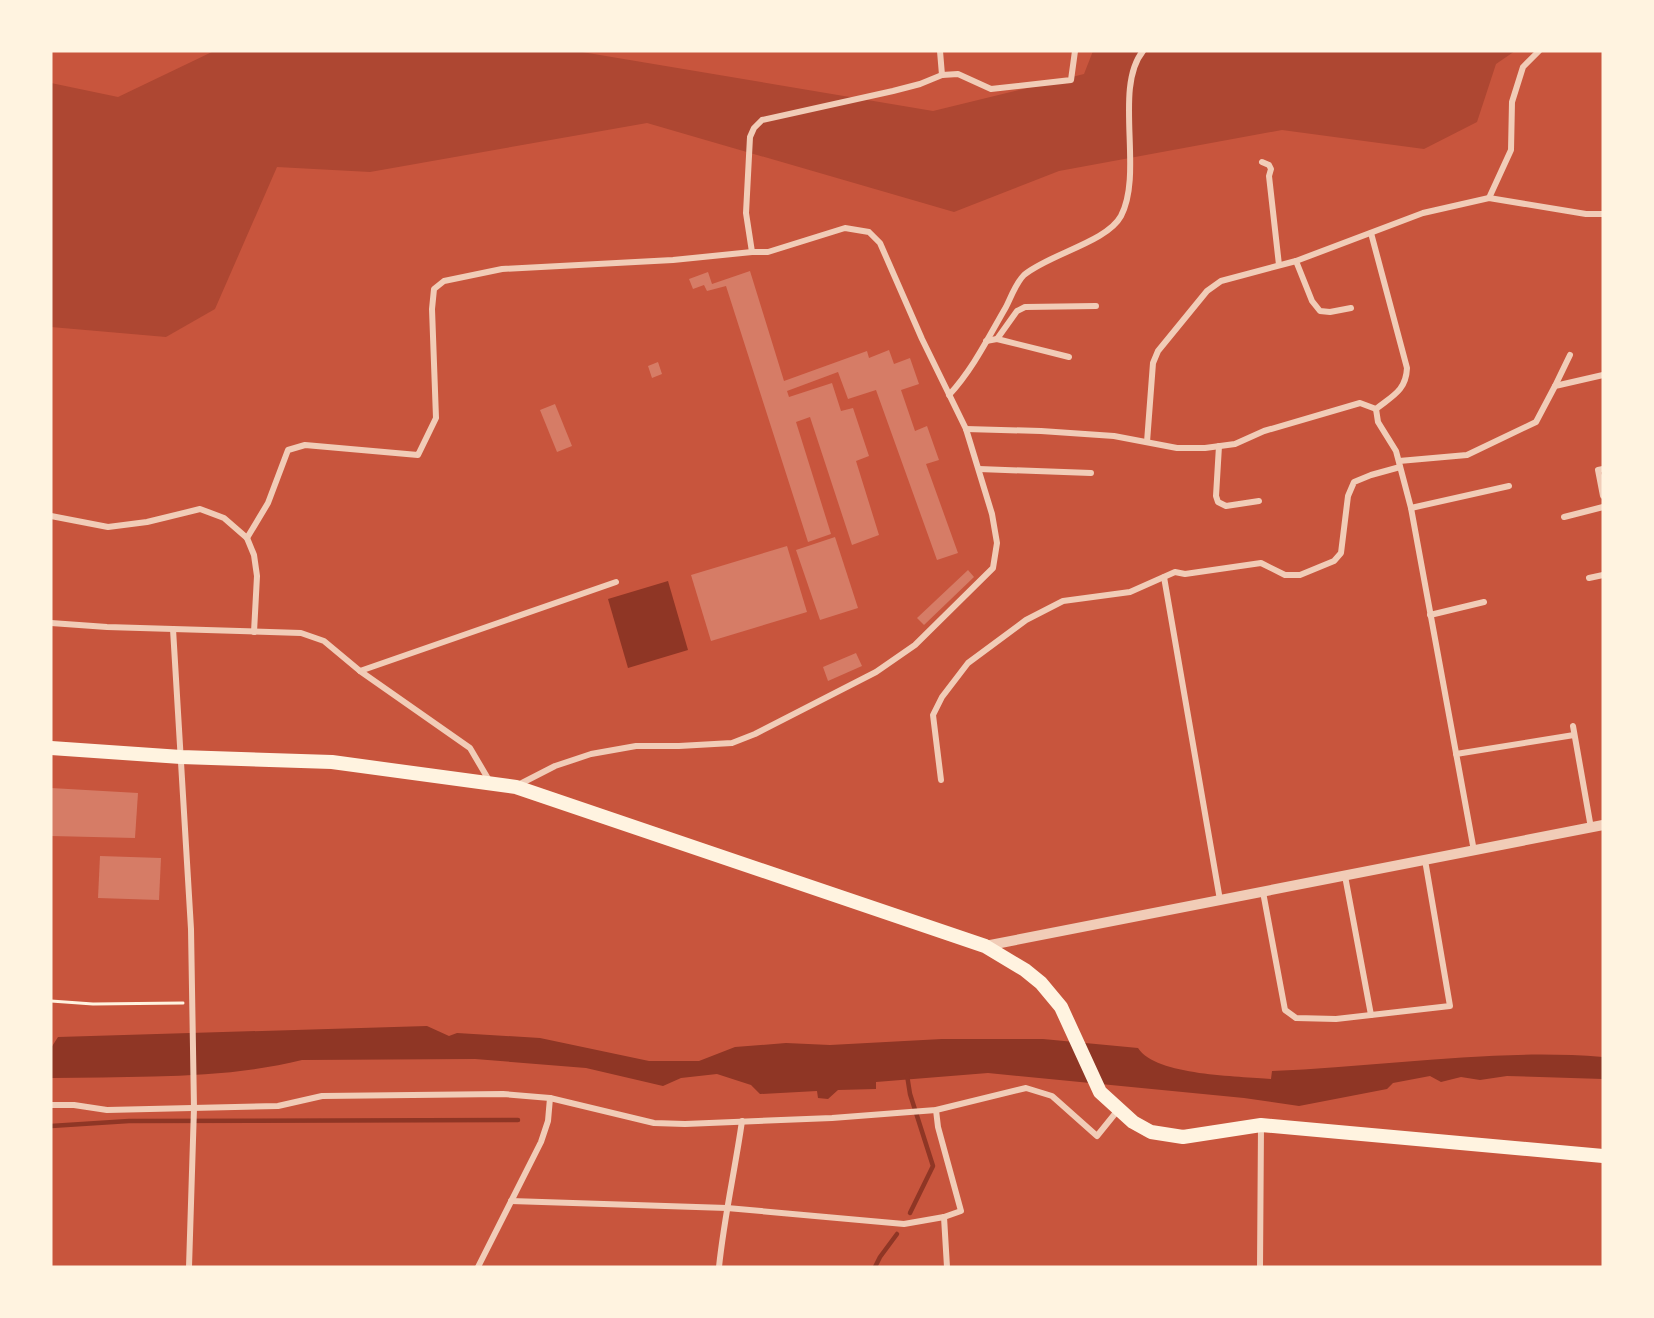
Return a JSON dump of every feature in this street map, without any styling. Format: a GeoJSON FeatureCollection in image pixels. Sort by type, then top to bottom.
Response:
{"type":"FeatureCollection","features":[{"type":"Feature","properties":{"kind":"highway"},"geometry":{"type":"LineString","coordinates":[[51,748],[181,757],[332,762],[516,787],[985,946],[1025,969],[1041,983],[1061,1007],[1100,1092],[1133,1122],[1151,1132],[1183,1137],[1261,1125],[1603,1156]]}},
{"type":"Feature","properties":{"kind":"street"},"geometry":{"type":"LineString","coordinates":[[940,51],[942,75]]}},
{"type":"Feature","properties":{"kind":"street"},"geometry":{"type":"LineString","coordinates":[[752,252],[746,213],[750,138],[754,128],[762,120],[920,84],[942,75],[957,74],[991,89],[1071,80],[1075,51]]}},
{"type":"Feature","properties":{"kind":"street"},"geometry":{"type":"LineString","coordinates":[[949,395],[966,377],[1022,277],[1041,262],[1104,234],[1120,218],[1129,195],[1130,79],[1143,51]]}},
{"type":"Feature","properties":{"kind":"street"},"geometry":{"type":"LineString","coordinates":[[1490,198],[1511,150],[1512,102],[1523,67],[1539,51]]}},
{"type":"Feature","properties":{"kind":"street"},"geometry":{"type":"LineString","coordinates":[[1262,162],[1271,168],[1269,176],[1279,266]]}},
{"type":"Feature","properties":{"kind":"street"},"geometry":{"type":"LineString","coordinates":[[1147,442],[1153,363],[1158,351],[1207,291],[1221,281],[1296,261],[1423,213],[1490,198],[1586,214],[1603,214]]}},
{"type":"Feature","properties":{"kind":"street"},"geometry":{"type":"LineString","coordinates":[[247,538],[268,503],[288,450],[305,445],[418,455],[436,418],[432,309],[434,289],[444,280],[502,269],[673,260],[768,252],[846,228],[869,232],[880,243],[922,339],[966,429],[980,469],[998,543],[993,568],[915,645],[876,672],[763,730],[732,743],[636,746],[591,754],[555,766],[516,787]]}},
{"type":"Feature","properties":{"kind":"street"},"geometry":{"type":"LineString","coordinates":[[1371,233],[1407,368],[1406,380],[1400,390],[1376,409]]}},
{"type":"Feature","properties":{"kind":"street"},"geometry":{"type":"LineString","coordinates":[[1296,261],[1312,301],[1320,311],[1330,312],[1351,308]]}},
{"type":"Feature","properties":{"kind":"street"},"geometry":{"type":"LineString","coordinates":[[996,339],[1017,311],[1025,307],[1096,306]]}},
{"type":"Feature","properties":{"kind":"street"},"geometry":{"type":"LineString","coordinates":[[986,340],[996,339],[1069,357]]}},
{"type":"Feature","properties":{"kind":"street"},"geometry":{"type":"LineString","coordinates":[[941,780],[933,715],[942,697],[968,663],[1026,620],[1063,601],[1130,592],[1175,572],[1185,574],[1261,563],[1285,576],[1300,575],[1334,561],[1341,553],[1348,496],[1354,483],[1400,464],[1467,455],[1536,422],[1570,355]]}},
{"type":"Feature","properties":{"kind":"street"},"geometry":{"type":"LineString","coordinates":[[1555,386],[1603,375]]}},
{"type":"Feature","properties":{"kind":"street"},"geometry":{"type":"LineString","coordinates":[[966,429],[1114,436],[1177,448],[1205,448],[1235,444],[1264,431],[1307,417],[1360,404],[1376,409]]}},
{"type":"Feature","properties":{"kind":"street"},"geometry":{"type":"LineString","coordinates":[[1376,409],[1378,422],[1396,451],[1411,508],[1474,851]]}},
{"type":"Feature","properties":{"kind":"street"},"geometry":{"type":"LineString","coordinates":[[1219,446],[1216,496],[1218,502],[1226,506],[1259,501]]}},
{"type":"Feature","properties":{"kind":"street"},"geometry":{"type":"LineString","coordinates":[[980,469],[1091,473]]}},
{"type":"Feature","properties":{"kind":"street"},"geometry":{"type":"LineString","coordinates":[[1603,469],[1598,470],[1603,496]]}},
{"type":"Feature","properties":{"kind":"street"},"geometry":{"type":"LineString","coordinates":[[1411,508],[1509,486]]}},
{"type":"Feature","properties":{"kind":"street"},"geometry":{"type":"LineString","coordinates":[[1564,517],[1603,507]]}},
{"type":"Feature","properties":{"kind":"street"},"geometry":{"type":"LineString","coordinates":[[51,516],[108,527],[147,522],[200,509],[224,518],[247,538],[254,555],[257,576],[254,632]]}},
{"type":"Feature","properties":{"kind":"street"},"geometry":{"type":"LineString","coordinates":[[1589,578],[1603,575]]}},
{"type":"Feature","properties":{"kind":"street"},"geometry":{"type":"LineString","coordinates":[[1164,577],[1220,900]]}},
{"type":"Feature","properties":{"kind":"street"},"geometry":{"type":"LineString","coordinates":[[360,671],[616,582]]}},
{"type":"Feature","properties":{"kind":"street"},"geometry":{"type":"LineString","coordinates":[[1430,615],[1484,602]]}},
{"type":"Feature","properties":{"kind":"street"},"geometry":{"type":"LineString","coordinates":[[51,622],[96,627],[301,633],[324,641],[360,671],[470,748],[491,783]]}},
{"type":"Feature","properties":{"kind":"street"},"geometry":{"type":"LineString","coordinates":[[173,629],[191,929],[194,1108],[189,1267]]}},
{"type":"Feature","properties":{"kind":"street"},"geometry":{"type":"LineString","coordinates":[[1573,726],[1591,828]]}},
{"type":"Feature","properties":{"kind":"street"},"geometry":{"type":"LineString","coordinates":[[1456,754],[1574,735]]}},
{"type":"Feature","properties":{"kind":"street"},"geometry":{"type":"LineString","coordinates":[[985,946],[1603,825]]}},
{"type":"Feature","properties":{"kind":"street"},"geometry":{"type":"LineString","coordinates":[[1263,892],[1286,1010],[1296,1018],[1336,1019],[1450,1006],[1425,860]]}},
{"type":"Feature","properties":{"kind":"street"},"geometry":{"type":"LineString","coordinates":[[1345,876],[1371,1015]]}},
{"type":"Feature","properties":{"kind":"street"},"geometry":{"type":"LineString","coordinates":[[51,1105],[74,1105],[107,1110],[278,1106],[322,1096],[503,1094],[550,1098],[654,1123],[832,1118],[936,1110],[1026,1088],[1052,1096],[1097,1136],[1118,1110]]}},
{"type":"Feature","properties":{"kind":"street"},"geometry":{"type":"LineString","coordinates":[[478,1267],[541,1142],[548,1121],[550,1098]]}},
{"type":"Feature","properties":{"kind":"street"},"geometry":{"type":"LineString","coordinates":[[511,1201],[727,1208],[904,1224],[944,1217],[962,1211],[938,1127],[936,1110]]}},
{"type":"Feature","properties":{"kind":"street"},"geometry":{"type":"LineString","coordinates":[[719,1267],[723,1224],[742,1121]]}},
{"type":"Feature","properties":{"kind":"street"},"geometry":{"type":"LineString","coordinates":[[1260,1267],[1261,1125]]}},
{"type":"Feature","properties":{"kind":"street"},"geometry":{"type":"LineString","coordinates":[[944,1217],[947,1267]]}},
{"type":"Feature","properties":{"kind":"path"},"geometry":{"type":"LineString","coordinates":[[51,1001],[93,1004],[191,1003]]}},
{"type":"Feature","properties":{"kind":"shaded area"},"geometry":{"type":"Polygon","coordinates":[[[214,51],[576,51],[933,111],[1084,74],[1093,51],[1515,51],[1496,64],[1477,122],[1424,149],[1282,130],[1059,171],[954,212],[647,123],[370,172],[277,167],[215,309],[166,337],[51,327],[51,83],[118,97],[214,51]]]}},
{"type":"Feature","properties":{"kind":"shaded area"},"geometry":{"type":"Polygon","coordinates":[[[668,581],[688,650],[628,668],[608,599],[668,581]]]}},
{"type":"Feature","properties":{"kind":"shaded area"},"geometry":{"type":"Polygon","coordinates":[[[427,1026],[449,1036],[457,1033],[540,1038],[649,1061],[699,1061],[735,1047],[786,1043],[830,1045],[942,1039],[1043,1039],[1138,1048],[1148,1057],[1162,1064],[1199,1073],[1239,1077],[1271,1079],[1272,1071],[1478,1056],[1561,1055],[1603,1057],[1603,1079],[1507,1076],[1480,1080],[1461,1077],[1441,1082],[1430,1076],[1393,1083],[1387,1089],[1299,1106],[1244,1098],[988,1073],[876,1082],[876,1089],[838,1090],[828,1099],[818,1098],[817,1091],[760,1094],[751,1085],[717,1074],[681,1078],[663,1086],[586,1068],[475,1059],[302,1060],[209,1074],[51,1078],[51,1048],[58,1037],[427,1026]]]}},
{"type":"Feature","properties":{"kind":"building"},"geometry":{"type":"Polygon","coordinates":[[[750,271],[784,381],[867,351],[869,358],[889,350],[894,364],[910,358],[919,384],[901,390],[915,431],[927,426],[939,460],[926,464],[958,553],[937,560],[876,390],[848,399],[838,372],[787,391],[789,397],[832,383],[841,411],[853,408],[869,456],[856,461],[879,535],[852,545],[810,417],[796,422],[831,534],[808,542],[726,286],[707,291],[704,285],[693,289],[689,279],[708,272],[712,284],[750,271]]]}},
{"type":"Feature","properties":{"kind":"building"},"geometry":{"type":"Polygon","coordinates":[[[658,362],[662,374],[652,378],[648,366],[658,362]]]}},
{"type":"Feature","properties":{"kind":"building"},"geometry":{"type":"Polygon","coordinates":[[[555,404],[572,446],[557,452],[540,410],[555,404]]]}},
{"type":"Feature","properties":{"kind":"building"},"geometry":{"type":"Polygon","coordinates":[[[835,537],[858,608],[820,620],[796,550],[835,537]]]}},
{"type":"Feature","properties":{"kind":"building"},"geometry":{"type":"Polygon","coordinates":[[[787,546],[807,612],[711,641],[691,575],[787,546]]]}},
{"type":"Feature","properties":{"kind":"building"},"geometry":{"type":"Polygon","coordinates":[[[968,570],[974,577],[924,625],[917,618],[968,570]]]}},
{"type":"Feature","properties":{"kind":"building"},"geometry":{"type":"Polygon","coordinates":[[[856,653],[862,666],[828,681],[823,667],[856,653]]]}},
{"type":"Feature","properties":{"kind":"building"},"geometry":{"type":"Polygon","coordinates":[[[51,788],[138,793],[135,838],[51,836],[51,788]]]}},
{"type":"Feature","properties":{"kind":"building"},"geometry":{"type":"Polygon","coordinates":[[[100,856],[161,858],[159,900],[98,898],[100,856]]]}},
{"type":"Feature","properties":{"kind":"waterway"},"geometry":{"type":"LineString","coordinates":[[907,1075],[910,1094],[933,1166],[910,1213]]}},
{"type":"Feature","properties":{"kind":"waterway"},"geometry":{"type":"LineString","coordinates":[[51,1126],[129,1121],[518,1120]]}},
{"type":"Feature","properties":{"kind":"waterway"},"geometry":{"type":"LineString","coordinates":[[875,1267],[897,1234]]}}]}
